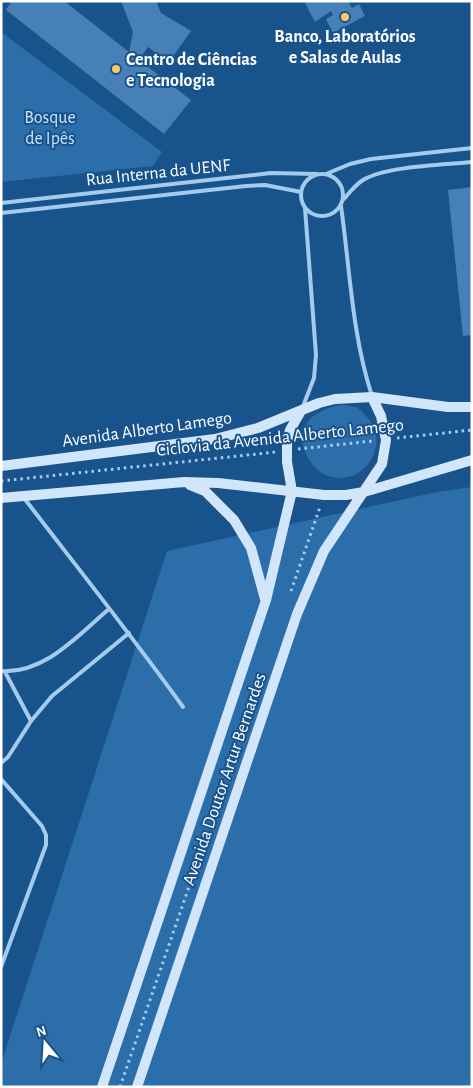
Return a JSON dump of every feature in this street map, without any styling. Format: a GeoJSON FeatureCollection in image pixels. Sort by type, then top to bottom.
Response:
{"type":"FeatureCollection","features":[{"type":"Feature","properties":{"kind":"main road","name":"Avenida Alberto Lamego"},"geometry":{"type":"LineString","coordinates":[[1,466],[215,439],[258,428],[319,403],[335,399],[372,397],[448,407],[472,407]]}},
{"type":"Feature","properties":{"kind":"main road"},"geometry":{"type":"LineString","coordinates":[[372,397],[380,416],[386,440]]}},
{"type":"Feature","properties":{"kind":"main road"},"geometry":{"type":"LineString","coordinates":[[292,491],[287,443],[290,430],[301,411]]}},
{"type":"Feature","properties":{"kind":"main road","name":"Avenida Doutor Artur Bernardes"},"geometry":{"type":"LineString","coordinates":[[137,1087],[298,614],[324,551],[382,464],[386,440]]}},
{"type":"Feature","properties":{"kind":"main road"},"geometry":{"type":"LineString","coordinates":[[1,498],[184,482],[218,483],[346,495],[364,492],[472,460]]}},
{"type":"Feature","properties":{"kind":"main road"},"geometry":{"type":"LineString","coordinates":[[184,482],[205,491],[234,520],[251,548],[266,600]]}},
{"type":"Feature","properties":{"kind":"main road","name":"Avenida Doutor Artur Bernardes"},"geometry":{"type":"LineString","coordinates":[[102,1087],[266,600],[292,491]]}},
{"type":"Feature","properties":{"kind":"lane","name":"Rua Interna da UENF"},"geometry":{"type":"LineString","coordinates":[[1,204],[271,173],[326,174],[350,164],[370,159],[472,148]]}},
{"type":"Feature","properties":{"kind":"lane"},"geometry":{"type":"LineString","coordinates":[[305,208],[319,216],[327,216],[341,206],[344,199],[355,186],[376,174],[403,169],[472,162]]}},
{"type":"Feature","properties":{"kind":"lane"},"geometry":{"type":"LineString","coordinates":[[301,411],[314,378],[316,355],[305,208],[301,192],[304,184],[317,174]]}},
{"type":"Feature","properties":{"kind":"lane"},"geometry":{"type":"LineString","coordinates":[[326,174],[334,177],[340,183],[344,199]]}},
{"type":"Feature","properties":{"kind":"lane","name":"Rua Interna da UENF"},"geometry":{"type":"LineString","coordinates":[[1,213],[246,186],[265,186],[301,192]]}},
{"type":"Feature","properties":{"kind":"lane"},"geometry":{"type":"LineString","coordinates":[[341,206],[358,342],[363,368],[372,397]]}},
{"type":"Feature","properties":{"kind":"lane"},"geometry":{"type":"LineString","coordinates":[[23,496],[184,707]]}},
{"type":"Feature","properties":{"kind":"lane"},"geometry":{"type":"LineString","coordinates":[[30,721],[3,672],[22,670],[42,663],[59,652],[109,609]]}},
{"type":"Feature","properties":{"kind":"lane"},"geometry":{"type":"LineString","coordinates":[[1,763],[8,757],[30,721],[52,696],[129,633]]}},
{"type":"Feature","properties":{"kind":"lane"},"geometry":{"type":"LineString","coordinates":[[1,779],[42,826],[46,835],[46,845],[1,967]]}},
{"type":"Feature","properties":{"kind":"path","name":"Ciclovia da Avenida Alberto Lamego"},"geometry":{"type":"LineString","coordinates":[[1,482],[472,430]]}},
{"type":"Feature","properties":{"kind":"green space","name":"Bosque de Ipês"},"geometry":{"type":"Polygon","coordinates":[[[1,32],[162,152],[153,166],[1,182],[1,32]]]}},
{"type":"Feature","properties":{"kind":"green space"},"geometry":{"type":"Polygon","coordinates":[[[340,405],[356,407],[360,410],[374,427],[376,438],[375,449],[371,459],[364,468],[355,475],[344,478],[324,474],[313,465],[306,454],[302,434],[310,419],[328,408],[340,405]]]}},
{"type":"Feature","properties":{"kind":"green space"},"geometry":{"type":"Polygon","coordinates":[[[472,487],[472,1087],[1,1087],[1,1064],[167,551],[437,492],[472,487]]]}},
{"type":"Feature","properties":{"kind":"building","name":"Centro de Ciências e Tecnologia"},"geometry":{"type":"Polygon","coordinates":[[[12,1],[64,1],[129,52],[133,32],[121,1],[156,1],[161,13],[191,31],[169,62],[148,47],[139,60],[191,100],[164,134],[6,10],[12,1]]]}},
{"type":"Feature","properties":{"kind":"building","name":"Banco, Laboratórios e Salas de Aulas"},"geometry":{"type":"Polygon","coordinates":[[[304,1],[351,1],[349,3],[352,8],[359,4],[365,16],[333,33],[326,19],[333,15],[331,11],[315,22],[304,1]]]}},
{"type":"Feature","properties":{"kind":"building"},"geometry":{"type":"Polygon","coordinates":[[[472,187],[472,335],[463,336],[448,190],[472,187]]]}},
{"type":"Feature","properties":{"kind":"place","name":"Banco, Laboratórios e Salas de Aulas"},"geometry":{"type":"Point","coordinates":[345,17]}},
{"type":"Feature","properties":{"kind":"place","name":"Centro de Ciências e Tecnologia"},"geometry":{"type":"Point","coordinates":[116,69]}}]}
